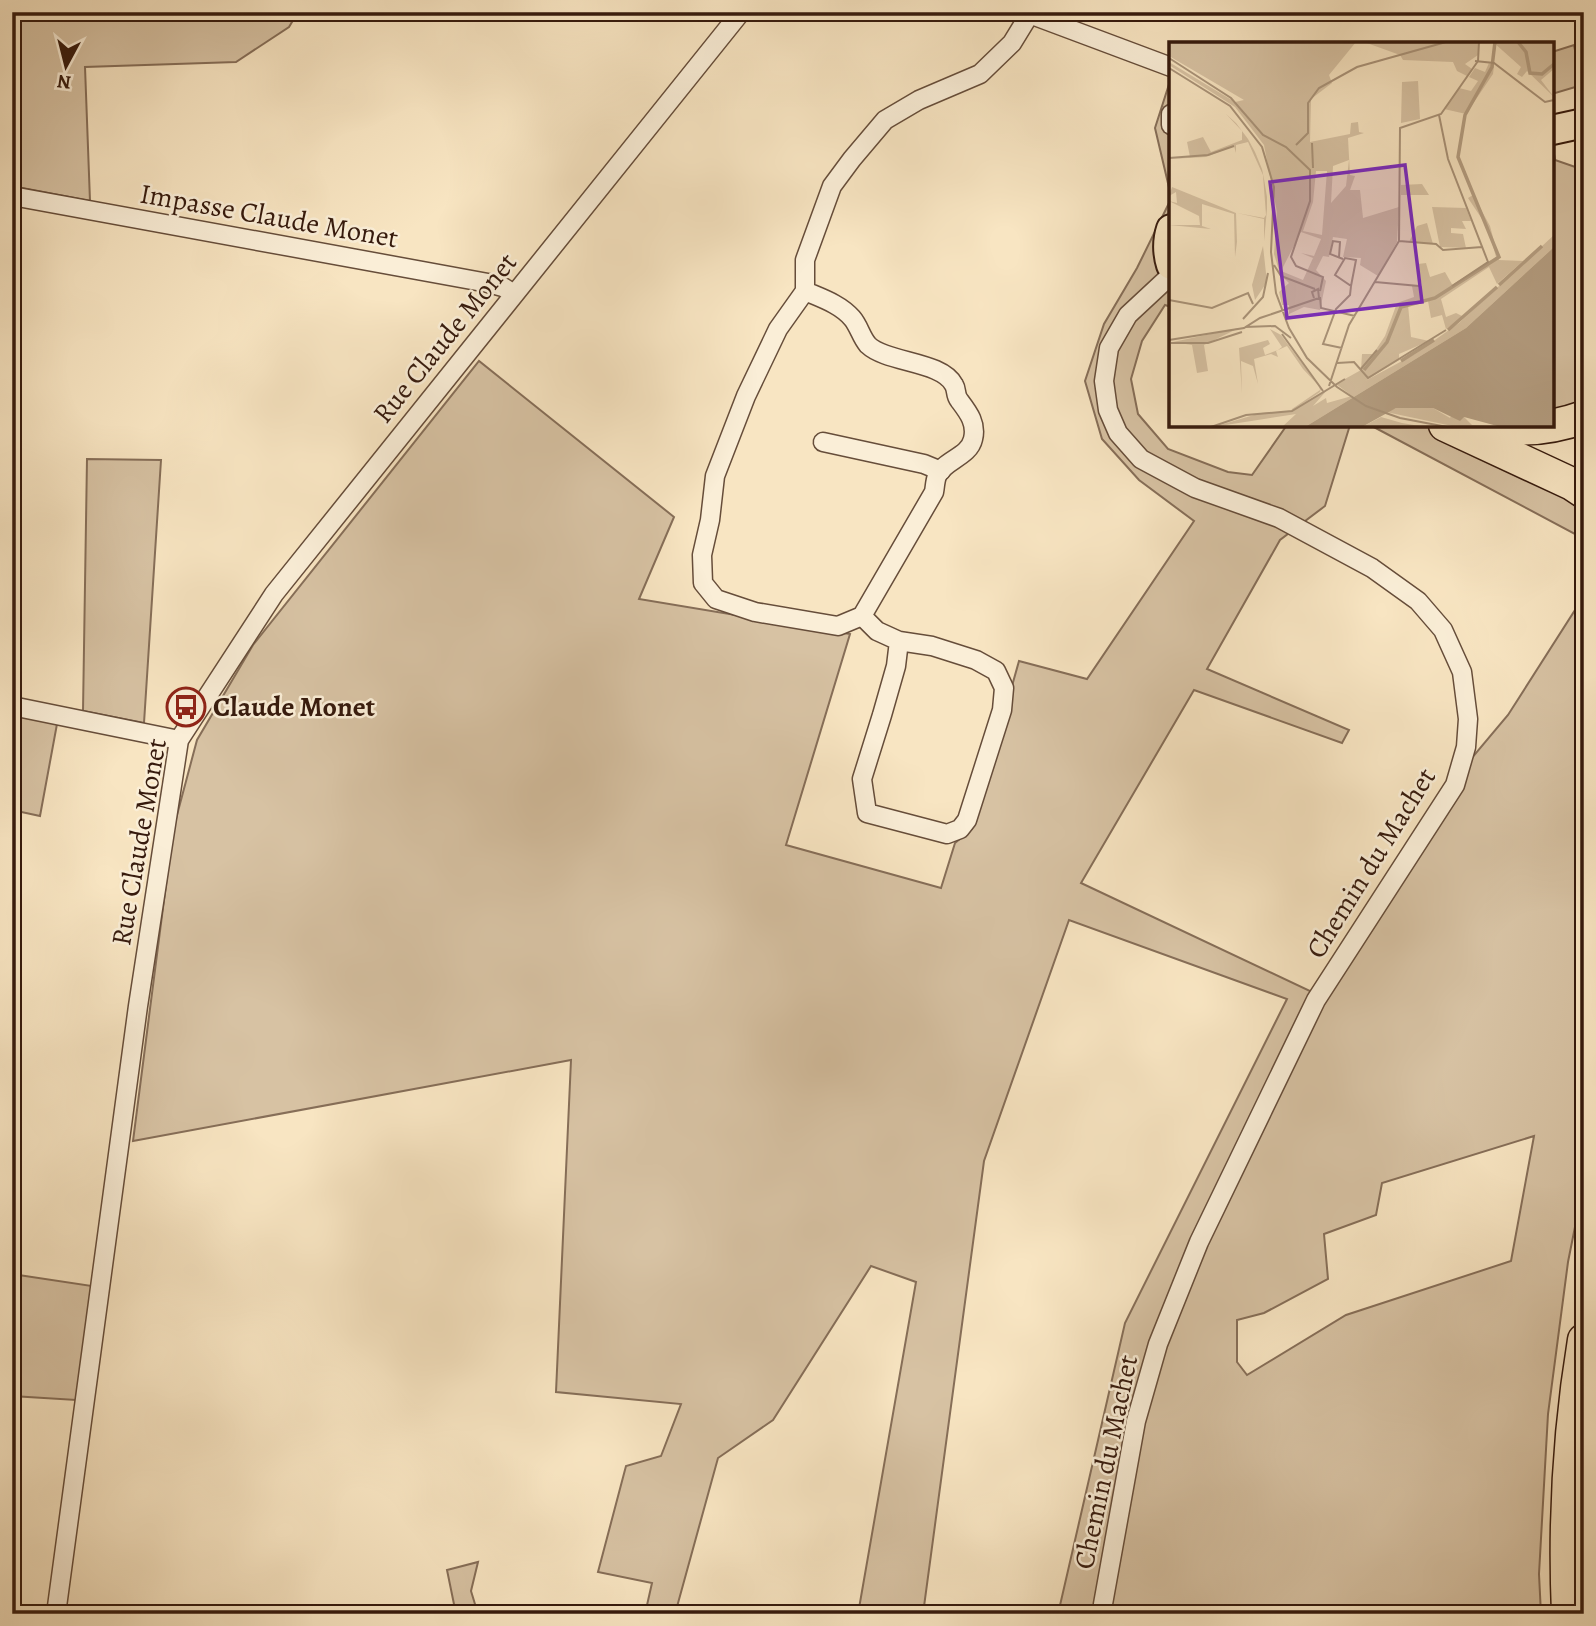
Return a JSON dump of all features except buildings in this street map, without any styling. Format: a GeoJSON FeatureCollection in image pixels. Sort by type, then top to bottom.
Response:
{"type":"FeatureCollection","features":[{"type":"Feature","properties":{"kind":"highway"},"geometry":{"type":"LineString","coordinates":[[1554,426],[1584,417]]}},
{"type":"Feature","properties":{"kind":"highway"},"geometry":{"type":"LineString","coordinates":[[1449,427],[1584,492]]}},
{"type":"Feature","properties":{"kind":"highway"},"geometry":{"type":"LineString","coordinates":[[1500,427],[1549,427]]}},
{"type":"Feature","properties":{"kind":"highway"},"geometry":{"type":"LineString","coordinates":[[1568,1614],[1568,1475],[1584,1340]]}},
{"type":"Feature","properties":{"kind":"main road"},"geometry":{"type":"LineString","coordinates":[[1554,130],[1584,123]]}},
{"type":"Feature","properties":{"kind":"main road"},"geometry":{"type":"LineString","coordinates":[[1169,236],[1169,259]]}},
{"type":"Feature","properties":{"kind":"street","name":"Rue Claude Monet"},"geometry":{"type":"LineString","coordinates":[[56,1614],[136,1017],[179,740],[274,594],[741,12]]}},
{"type":"Feature","properties":{"kind":"street"},"geometry":{"type":"LineString","coordinates":[[806,291],[834,304],[852,318],[869,346],[889,356],[917,363],[943,374],[954,385],[956,396],[972,417],[973,439],[962,455],[937,475],[934,492],[862,616],[838,626],[754,612],[716,599],[703,583],[702,555],[710,520],[715,476],[746,396],[778,329],[806,291],[805,260],[832,186],[885,120],[919,100],[980,74],[1012,43],[1028,13],[1169,66]]}},
{"type":"Feature","properties":{"kind":"street","name":"Impasse Claude Monet"},"geometry":{"type":"LineString","coordinates":[[12,196],[488,283],[503,287],[514,295]]}},
{"type":"Feature","properties":{"kind":"street","name":"Chemin du Machet"},"geometry":{"type":"LineString","coordinates":[[1103,1614],[1136,1421],[1158,1343],[1199,1242],[1316,1000],[1455,785],[1466,747],[1468,719],[1462,672],[1443,630],[1418,601],[1372,568],[1279,518],[1195,488],[1141,459],[1118,433],[1108,410],[1105,391],[1109,348],[1128,315],[1169,277]]}},
{"type":"Feature","properties":{"kind":"street"},"geometry":{"type":"LineString","coordinates":[[823,442],[924,464],[941,471]]}},
{"type":"Feature","properties":{"kind":"street"},"geometry":{"type":"LineString","coordinates":[[862,616],[877,631],[899,641],[932,646],[976,660],[996,671],[1004,688],[1002,710],[967,820],[960,829],[947,834],[867,813],[862,779],[883,715],[896,666],[899,641]]}},
{"type":"Feature","properties":{"kind":"street"},"geometry":{"type":"LineString","coordinates":[[12,706],[179,740]]}},
{"type":"Feature","properties":{"kind":"shaded area"},"geometry":{"type":"Polygon","coordinates":[[[12,12],[298,12],[289,27],[236,62],[85,67],[90,201],[12,186],[12,12]]]}},
{"type":"Feature","properties":{"kind":"shaded area"},"geometry":{"type":"Polygon","coordinates":[[[1574,45],[1582,85],[1554,93],[1554,51],[1574,45]]]}},
{"type":"Feature","properties":{"kind":"shaded area"},"geometry":{"type":"Polygon","coordinates":[[[1169,84],[1169,188],[1155,128],[1169,84]]]}},
{"type":"Feature","properties":{"kind":"shaded area"},"geometry":{"type":"Polygon","coordinates":[[[1554,154],[1555,160],[1584,170],[1584,401],[1554,410],[1554,154]]]}},
{"type":"Feature","properties":{"kind":"shaded area"},"geometry":{"type":"Polygon","coordinates":[[[1169,203],[1169,306],[1165,305],[1142,341],[1131,379],[1138,414],[1168,449],[1228,472],[1252,475],[1286,427],[1349,427],[1325,506],[1280,540],[1207,669],[1349,730],[1342,743],[1194,690],[1081,883],[1314,993],[1439,797],[1508,715],[1584,596],[1584,1182],[1568,1262],[1548,1414],[1539,1574],[1541,1614],[1058,1614],[1125,1323],[1287,999],[1069,920],[984,1161],[923,1614],[858,1614],[916,1282],[871,1266],[773,1420],[718,1458],[675,1614],[645,1614],[652,1583],[598,1572],[626,1466],[661,1456],[681,1404],[556,1392],[571,1060],[133,1141],[173,830],[197,740],[253,645],[479,361],[674,517],[639,599],[850,634],[786,845],[941,888],[955,843],[972,829],[1019,661],[1087,679],[1194,521],[1139,480],[1102,439],[1085,381],[1104,324],[1137,268],[1169,203]],[[1534,1136],[1382,1183],[1376,1215],[1324,1234],[1328,1279],[1264,1313],[1237,1320],[1237,1362],[1247,1375],[1346,1315],[1511,1261],[1534,1136]]]}},
{"type":"Feature","properties":{"kind":"shaded area"},"geometry":{"type":"Polygon","coordinates":[[[1374,427],[1484,427],[1584,509],[1584,543],[1577,535],[1374,427]]]}},
{"type":"Feature","properties":{"kind":"shaded area"},"geometry":{"type":"Polygon","coordinates":[[[87,459],[161,460],[144,723],[83,711],[87,459]]]}},
{"type":"Feature","properties":{"kind":"shaded area"},"geometry":{"type":"Polygon","coordinates":[[[12,714],[57,724],[40,816],[12,810],[12,714]]]}},
{"type":"Feature","properties":{"kind":"shaded area"},"geometry":{"type":"Polygon","coordinates":[[[12,1274],[92,1286],[76,1400],[12,1396],[12,1274]]]}},
{"type":"Feature","properties":{"kind":"shaded area"},"geometry":{"type":"Polygon","coordinates":[[[478,1562],[471,1591],[478,1614],[456,1614],[447,1570],[478,1562]]]}},
{"type":"Feature","properties":{"kind":"waterway"},"geometry":{"type":"LineString","coordinates":[[12,17],[67,12]]}},
{"type":"Feature","properties":{"kind":"place","name":"Claude Monet"},"geometry":{"type":"Point","coordinates":[186,707]}}]}
